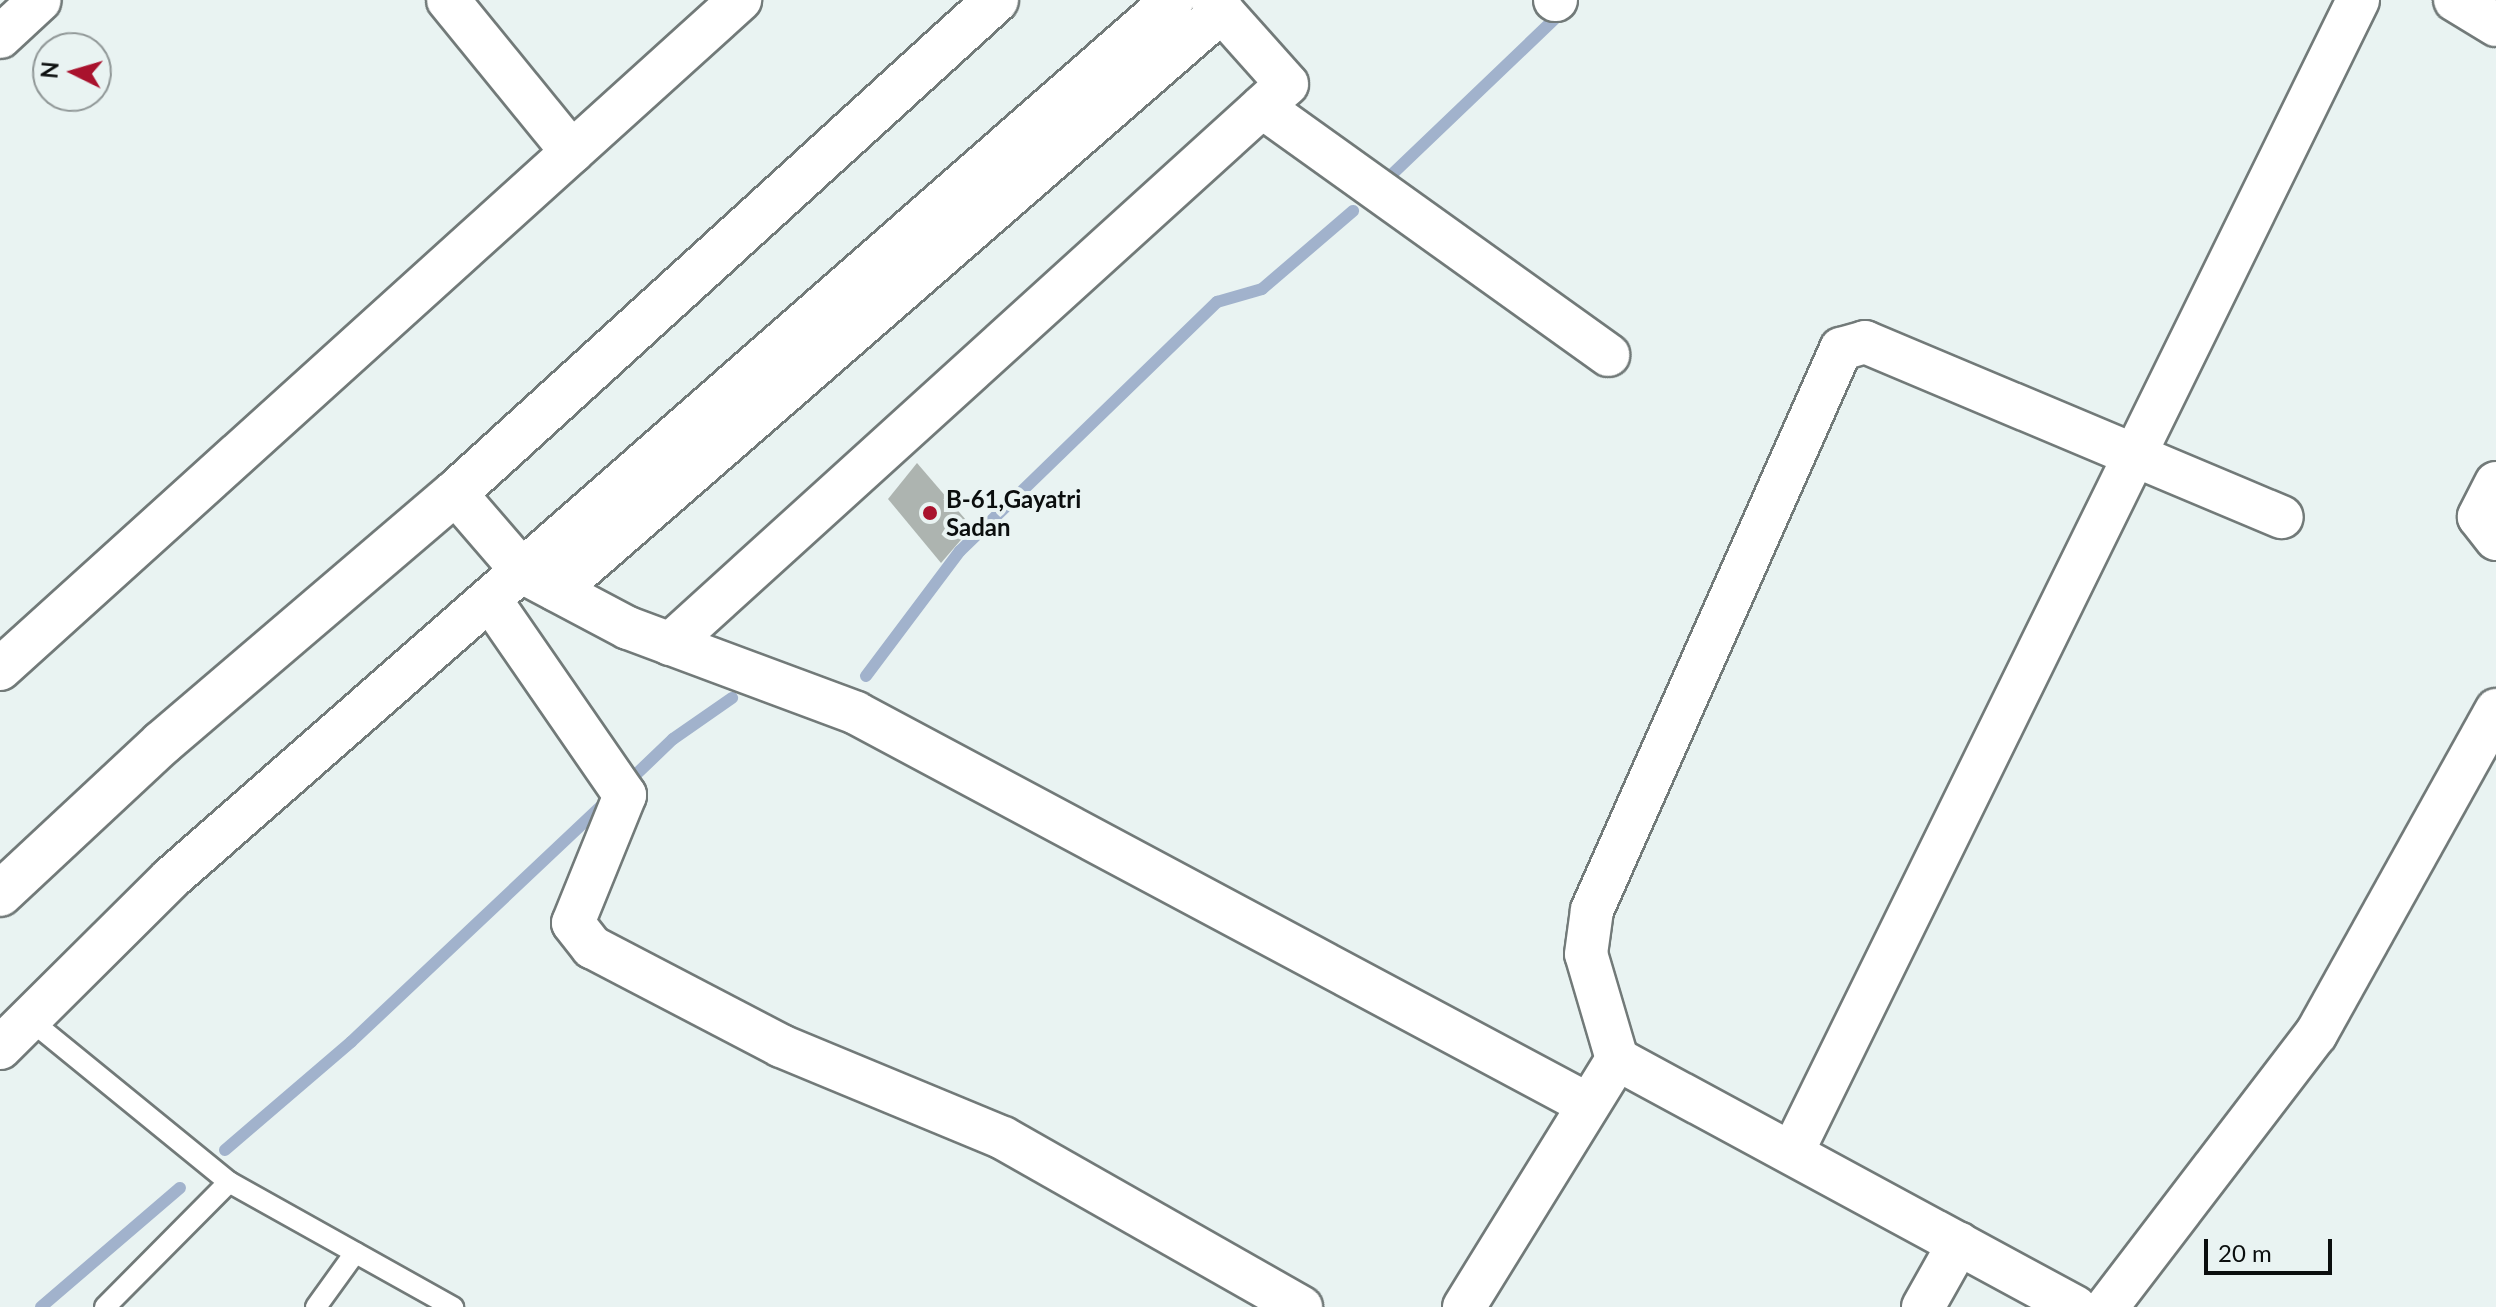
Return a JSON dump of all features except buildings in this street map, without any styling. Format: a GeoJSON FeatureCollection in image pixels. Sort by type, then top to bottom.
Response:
{"type":"FeatureCollection","features":[{"type":"Feature","properties":{"kind":"main road"},"geometry":{"type":"LineString","coordinates":[[0,894],[162,743],[455,493],[996,0]]}},
{"type":"Feature","properties":{"kind":"street"},"geometry":{"type":"LineString","coordinates":[[0,36],[40,0]]}},
{"type":"Feature","properties":{"kind":"street"},"geometry":{"type":"LineString","coordinates":[[448,0],[572,152]]}},
{"type":"Feature","properties":{"kind":"street"},"geometry":{"type":"LineString","coordinates":[[0,669],[740,0]]}},
{"type":"Feature","properties":{"kind":"street"},"geometry":{"type":"LineString","coordinates":[[540,582],[1173,0]]}},
{"type":"Feature","properties":{"kind":"street"},"geometry":{"type":"LineString","coordinates":[[1793,1151],[2358,0]]}},
{"type":"Feature","properties":{"kind":"street"},"geometry":{"type":"LineString","coordinates":[[2455,0],[2496,25]]}},
{"type":"Feature","properties":{"kind":"street"},"geometry":{"type":"LineString","coordinates":[[0,1048],[171,878],[491,601],[540,582],[1217,6],[1287,84],[670,644]]}},
{"type":"Feature","properties":{"kind":"street"},"geometry":{"type":"LineString","coordinates":[[1262,107],[1608,355]]}},
{"type":"Feature","properties":{"kind":"street"},"geometry":{"type":"LineString","coordinates":[[2075,1307],[1793,1151],[1617,1059],[1586,954],[1592,910],[1841,349],[1865,342],[2282,517]]}},
{"type":"Feature","properties":{"kind":"street"},"geometry":{"type":"LineString","coordinates":[[2496,483],[2479,517],[2496,539]]}},
{"type":"Feature","properties":{"kind":"street"},"geometry":{"type":"LineString","coordinates":[[455,493],[540,582],[670,644],[856,713],[1587,1104]]}},
{"type":"Feature","properties":{"kind":"street"},"geometry":{"type":"LineString","coordinates":[[491,601],[625,795],[573,923],[592,947],[781,1046],[1003,1138],[1301,1307]]}},
{"type":"Feature","properties":{"kind":"street"},"geometry":{"type":"LineString","coordinates":[[2107,1307],[2316,1034],[2496,710]]}},
{"type":"Feature","properties":{"kind":"street"},"geometry":{"type":"LineString","coordinates":[[1464,1307],[1617,1059]]}},
{"type":"Feature","properties":{"kind":"street"},"geometry":{"type":"LineString","coordinates":[[1923,1307],[1959,1243]]}},
{"type":"Feature","properties":{"kind":"lane"},"geometry":{"type":"LineString","coordinates":[[29,1019],[229,1182],[453,1307]]}},
{"type":"Feature","properties":{"kind":"lane"},"geometry":{"type":"LineString","coordinates":[[105,1307],[229,1182]]}},
{"type":"Feature","properties":{"kind":"lane"},"geometry":{"type":"LineString","coordinates":[[316,1307],[355,1253]]}},
{"type":"Feature","properties":{"kind":"waterway"},"geometry":{"type":"LineString","coordinates":[[1385,181],[1564,10]]}},
{"type":"Feature","properties":{"kind":"waterway"},"geometry":{"type":"LineString","coordinates":[[866,676],[960,551],[1217,302],[1262,289],[1353,211]]}},
{"type":"Feature","properties":{"kind":"waterway"},"geometry":{"type":"LineString","coordinates":[[626,784],[673,739],[732,698]]}},
{"type":"Feature","properties":{"kind":"waterway"},"geometry":{"type":"LineString","coordinates":[[225,1150],[351,1042],[606,802]]}},
{"type":"Feature","properties":{"kind":"waterway"},"geometry":{"type":"LineString","coordinates":[[41,1307],[180,1188]]}},
{"type":"Feature","properties":{"kind":"place","name":"B-61,Gayatri Sadan"},"geometry":{"type":"Point","coordinates":[930,513]}}]}
